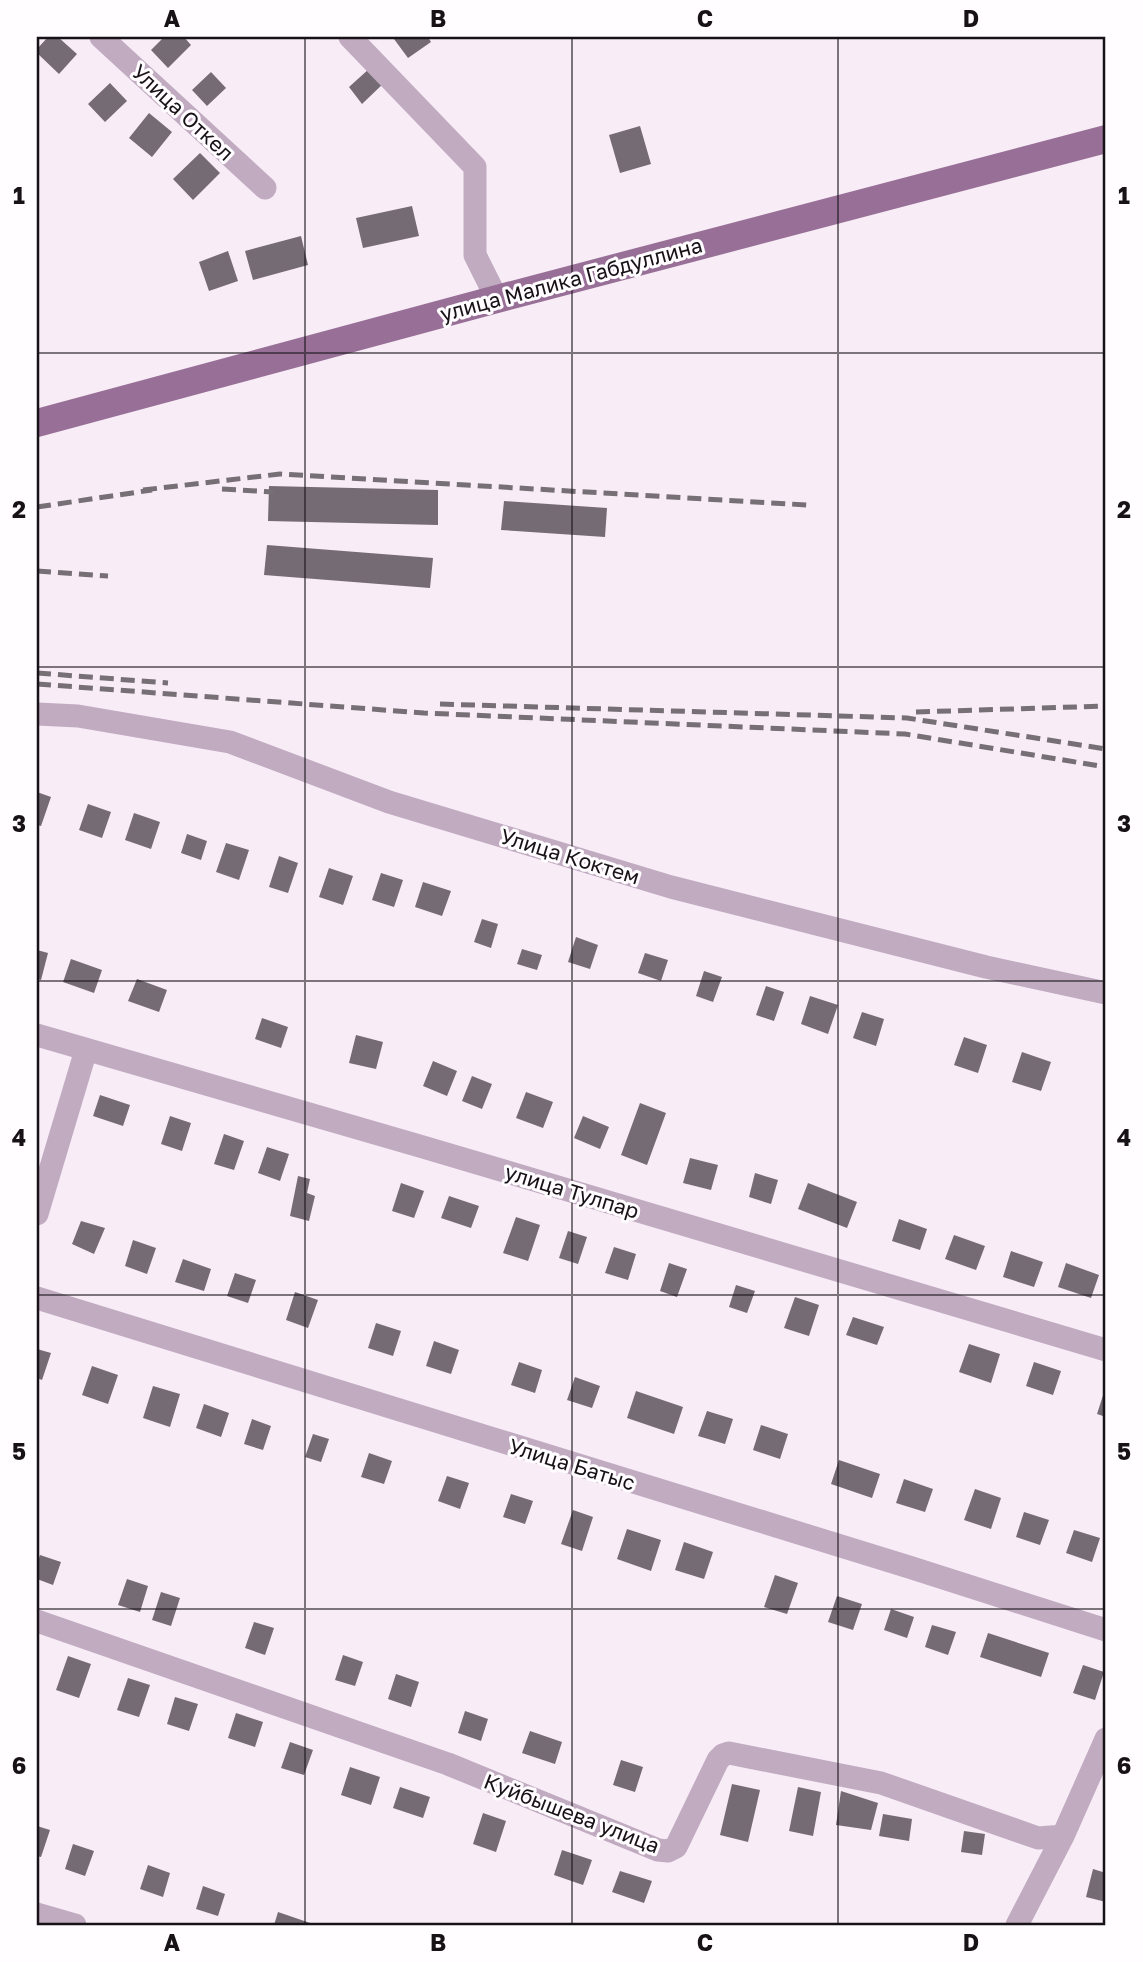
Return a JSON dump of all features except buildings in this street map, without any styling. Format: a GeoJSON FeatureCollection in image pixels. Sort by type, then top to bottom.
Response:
{"type":"FeatureCollection","features":[{"type":"Feature","properties":{"kind":"main road","name":"улица Малика Габдуллина"},"geometry":{"type":"LineString","coordinates":[[37,423],[1106,139]]}},
{"type":"Feature","properties":{"kind":"street","name":"Улица Откел"},"geometry":{"type":"LineString","coordinates":[[101,37],[265,188]]}},
{"type":"Feature","properties":{"kind":"street"},"geometry":{"type":"LineString","coordinates":[[350,37],[475,167],[475,255],[497,299]]}},
{"type":"Feature","properties":{"kind":"street","name":"Улица Коктем"},"geometry":{"type":"LineString","coordinates":[[37,714],[78,716],[230,742],[389,802],[671,887],[986,967],[1106,993]]}},
{"type":"Feature","properties":{"kind":"street","name":"улица Тулпар"},"geometry":{"type":"LineString","coordinates":[[37,1035],[1106,1350]]}},
{"type":"Feature","properties":{"kind":"street"},"geometry":{"type":"LineString","coordinates":[[37,1214],[86,1050]]}},
{"type":"Feature","properties":{"kind":"street","name":"Улица Батыс"},"geometry":{"type":"LineString","coordinates":[[37,1298],[1106,1630]]}},
{"type":"Feature","properties":{"kind":"street","name":"Куйбышева улица"},"geometry":{"type":"LineString","coordinates":[[37,1621],[448,1764],[658,1850],[668,1851],[676,1847],[718,1760],[729,1753],[881,1783],[1038,1838],[1063,1836]]}},
{"type":"Feature","properties":{"kind":"street"},"geometry":{"type":"LineString","coordinates":[[1017,1925],[1063,1836],[1106,1739]]}},
{"type":"Feature","properties":{"kind":"street"},"geometry":{"type":"LineString","coordinates":[[37,1914],[75,1925]]}},
{"type":"Feature","properties":{"kind":"railway"},"geometry":{"type":"LineString","coordinates":[[143,490],[280,474],[807,505]]}},
{"type":"Feature","properties":{"kind":"railway"},"geometry":{"type":"LineString","coordinates":[[222,489],[274,492]]}},
{"type":"Feature","properties":{"kind":"railway"},"geometry":{"type":"LineString","coordinates":[[37,507],[152,490]]}},
{"type":"Feature","properties":{"kind":"railway"},"geometry":{"type":"LineString","coordinates":[[37,571],[108,576]]}},
{"type":"Feature","properties":{"kind":"railway"},"geometry":{"type":"LineString","coordinates":[[37,673],[168,683]]}},
{"type":"Feature","properties":{"kind":"railway"},"geometry":{"type":"LineString","coordinates":[[37,684],[424,713],[905,734],[1106,767]]}},
{"type":"Feature","properties":{"kind":"railway"},"geometry":{"type":"LineString","coordinates":[[440,704],[907,718],[1106,749]]}},
{"type":"Feature","properties":{"kind":"railway"},"geometry":{"type":"LineString","coordinates":[[916,712],[1106,706]]}}]}
